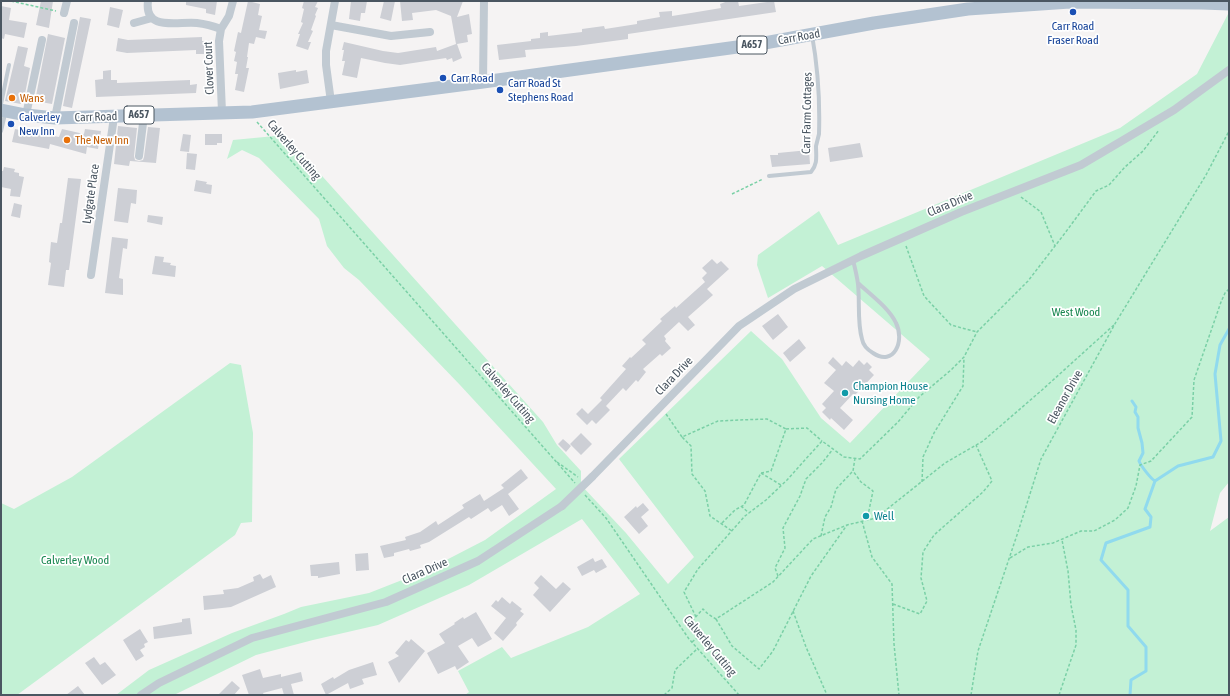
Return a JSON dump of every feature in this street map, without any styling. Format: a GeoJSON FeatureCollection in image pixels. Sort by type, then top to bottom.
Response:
{"type":"FeatureCollection","features":[{"type":"Feature","properties":{"kind":"main road","name":"Carr Road"},"geometry":{"type":"LineString","coordinates":[[3,109],[26,115],[54,118],[252,112],[760,44],[874,23],[968,9],[1070,2],[1221,3]]}},
{"type":"Feature","properties":{"kind":"street"},"geometry":{"type":"LineString","coordinates":[[64,13],[67,1]]}},
{"type":"Feature","properties":{"kind":"street"},"geometry":{"type":"LineString","coordinates":[[148,1],[148,13],[158,22],[167,24],[196,23],[221,29]]}},
{"type":"Feature","properties":{"kind":"street","name":"Clover Court"},"geometry":{"type":"LineString","coordinates":[[222,112],[219,41],[221,29],[230,12],[233,1]]}},
{"type":"Feature","properties":{"kind":"street"},"geometry":{"type":"LineString","coordinates":[[331,102],[326,64],[326,51],[335,1]]}},
{"type":"Feature","properties":{"kind":"street"},"geometry":{"type":"LineString","coordinates":[[483,82],[484,1]]}},
{"type":"Feature","properties":{"kind":"street"},"geometry":{"type":"LineString","coordinates":[[134,24],[152,18]]}},
{"type":"Feature","properties":{"kind":"street"},"geometry":{"type":"LineString","coordinates":[[54,118],[74,23]]}},
{"type":"Feature","properties":{"kind":"street"},"geometry":{"type":"LineString","coordinates":[[330,25],[391,36],[430,32]]}},
{"type":"Feature","properties":{"kind":"street"},"geometry":{"type":"LineString","coordinates":[[26,115],[42,40]]}},
{"type":"Feature","properties":{"kind":"street","name":"Clara Drive"},"geometry":{"type":"LineString","coordinates":[[141,695],[159,683],[252,638],[386,602],[478,561],[562,506],[739,326],[794,289],[903,237],[961,212],[1081,165],[1160,119],[1229,70]]}},
{"type":"Feature","properties":{"kind":"street"},"geometry":{"type":"LineString","coordinates":[[139,156],[144,115]]}},
{"type":"Feature","properties":{"kind":"street","name":"Lydgate Place"},"geometry":{"type":"LineString","coordinates":[[91,275],[114,116]]}},
{"type":"Feature","properties":{"kind":"lane","name":"Carr Farm Cottages"},"geometry":{"type":"LineString","coordinates":[[769,176],[811,172],[816,166],[816,144],[819,136],[819,99],[817,66],[812,35]]}},
{"type":"Feature","properties":{"kind":"lane"},"geometry":{"type":"LineString","coordinates":[[1,132],[9,65]]}},
{"type":"Feature","properties":{"kind":"lane"},"geometry":{"type":"LineString","coordinates":[[853,260],[858,283],[862,340],[868,350],[880,357],[888,357],[894,353],[900,344],[900,337],[896,323],[886,309],[858,283]]}},
{"type":"Feature","properties":{"kind":"path"},"geometry":{"type":"LineString","coordinates":[[11,1],[64,13]]}},
{"type":"Feature","properties":{"kind":"path","name":"Calverley Cutting"},"geometry":{"type":"LineString","coordinates":[[252,112],[256,121],[575,483]]}},
{"type":"Feature","properties":{"kind":"path"},"geometry":{"type":"LineString","coordinates":[[682,437],[718,422],[767,418],[786,429],[807,428],[844,458],[860,459],[898,422],[919,398],[964,357],[978,332],[1028,281],[1096,191],[1109,185],[1125,167],[1144,151],[1159,130],[1160,119]]}},
{"type":"Feature","properties":{"kind":"path","name":"Eleanor Drive"},"geometry":{"type":"LineString","coordinates":[[971,695],[978,651],[1041,459],[1116,322],[1206,175],[1229,131]]}},
{"type":"Feature","properties":{"kind":"path"},"geometry":{"type":"LineString","coordinates":[[732,194],[759,181]]}},
{"type":"Feature","properties":{"kind":"path"},"geometry":{"type":"LineString","coordinates":[[1013,192],[1042,212],[1055,246]]}},
{"type":"Feature","properties":{"kind":"path"},"geometry":{"type":"LineString","coordinates":[[903,237],[924,296],[951,324],[978,332]]}},
{"type":"Feature","properties":{"kind":"path"},"geometry":{"type":"LineString","coordinates":[[1009,558],[1028,547],[1053,543],[1081,531],[1094,531],[1115,520],[1128,508],[1136,486],[1140,465],[1151,461],[1192,417],[1194,380],[1220,302],[1229,289]]}},
{"type":"Feature","properties":{"kind":"path"},"geometry":{"type":"LineString","coordinates":[[716,619],[750,598],[772,582],[813,539],[847,525],[876,518],[945,463],[983,441],[1042,390],[1116,322]]}},
{"type":"Feature","properties":{"kind":"path"},"geometry":{"type":"LineString","coordinates":[[922,482],[923,457],[928,445],[963,386],[964,357]]}},
{"type":"Feature","properties":{"kind":"path"},"geometry":{"type":"LineString","coordinates":[[661,407],[682,437],[691,446],[692,474],[705,492],[710,516],[732,531]]}},
{"type":"Feature","properties":{"kind":"path"},"geometry":{"type":"LineString","coordinates":[[761,473],[771,472],[786,429]]}},
{"type":"Feature","properties":{"kind":"path"},"geometry":{"type":"LineString","coordinates":[[696,617],[684,592],[698,569],[749,513],[781,485],[822,441]]}},
{"type":"Feature","properties":{"kind":"path"},"geometry":{"type":"LineString","coordinates":[[893,604],[920,614],[927,601],[921,578],[923,552],[934,535],[983,492],[992,481],[976,445]]}},
{"type":"Feature","properties":{"kind":"path"},"geometry":{"type":"LineString","coordinates":[[778,576],[776,568],[785,548],[783,528],[800,496],[806,479],[833,449]]}},
{"type":"Feature","properties":{"kind":"path"},"geometry":{"type":"LineString","coordinates":[[821,536],[825,517],[831,507],[836,489],[853,471],[855,458]]}},
{"type":"Feature","properties":{"kind":"path"},"geometry":{"type":"LineString","coordinates":[[555,460],[589,480]]}},
{"type":"Feature","properties":{"kind":"path"},"geometry":{"type":"LineString","coordinates":[[853,471],[861,482],[873,491],[867,520]]}},
{"type":"Feature","properties":{"kind":"path"},"geometry":{"type":"LineString","coordinates":[[722,523],[735,510],[744,505],[761,473]]}},
{"type":"Feature","properties":{"kind":"path"},"geometry":{"type":"LineString","coordinates":[[761,473],[781,485]]}},
{"type":"Feature","properties":{"kind":"path","name":"Calverley Cutting"},"geometry":{"type":"LineString","coordinates":[[586,495],[606,518],[692,642],[739,695]]}},
{"type":"Feature","properties":{"kind":"path"},"geometry":{"type":"LineString","coordinates":[[741,506],[749,513]]}},
{"type":"Feature","properties":{"kind":"path"},"geometry":{"type":"LineString","coordinates":[[862,521],[872,557],[892,584],[894,644],[899,695]]}},
{"type":"Feature","properties":{"kind":"path"},"geometry":{"type":"LineString","coordinates":[[692,642],[697,638],[691,622],[703,610],[716,619],[732,646],[759,669],[773,651],[811,576],[847,525]]}},
{"type":"Feature","properties":{"kind":"path"},"geometry":{"type":"LineString","coordinates":[[1059,695],[1076,646],[1076,630],[1062,540]]}},
{"type":"Feature","properties":{"kind":"path"},"geometry":{"type":"LineString","coordinates":[[793,611],[809,654],[827,695]]}},
{"type":"Feature","properties":{"kind":"path"},"geometry":{"type":"LineString","coordinates":[[664,695],[672,688],[675,670],[698,648]]}},
{"type":"Feature","properties":{"kind":"green space","name":"West Wood"},"geometry":{"type":"Polygon","coordinates":[[[1228,14],[1229,482],[1220,493],[1210,531],[1229,517],[1229,695],[465,695],[469,692],[458,671],[502,647],[511,658],[588,627],[640,594],[582,519],[469,585],[378,625],[256,655],[174,695],[116,695],[149,670],[232,633],[301,607],[369,593],[425,571],[485,540],[556,489],[460,385],[359,280],[344,268],[327,246],[319,219],[259,158],[242,150],[227,159],[233,140],[275,136],[279,128],[543,422],[557,445],[581,471],[581,485],[626,533],[668,584],[694,557],[619,459],[751,331],[782,359],[821,418],[850,443],[930,359],[822,266],[768,298],[757,265],[758,255],[819,211],[838,245],[1120,128],[1197,74],[1228,14]]]}},
{"type":"Feature","properties":{"kind":"green space","name":"Calverley Wood"},"geometry":{"type":"Polygon","coordinates":[[[230,363],[241,365],[253,433],[252,522],[241,523],[235,535],[17,695],[1,695],[1,503],[14,509],[72,477],[230,363]]]}},
{"type":"Feature","properties":{"kind":"building"},"geometry":{"type":"Polygon","coordinates":[[[41,1],[53,1],[49,28],[36,25],[41,1]]]}},
{"type":"Feature","properties":{"kind":"building"},"geometry":{"type":"Polygon","coordinates":[[[186,1],[217,1],[215,15],[206,13],[206,9],[186,5],[186,1]]]}},
{"type":"Feature","properties":{"kind":"building"},"geometry":{"type":"Polygon","coordinates":[[[248,1],[260,4],[258,15],[262,16],[259,30],[267,31],[265,39],[256,37],[254,44],[249,43],[246,68],[249,68],[244,92],[235,90],[238,74],[235,74],[237,62],[234,61],[236,52],[234,51],[238,32],[241,33],[248,1]]]}},
{"type":"Feature","properties":{"kind":"building"},"geometry":{"type":"Polygon","coordinates":[[[304,1],[318,1],[315,7],[318,8],[311,30],[313,31],[308,42],[311,42],[308,50],[296,46],[300,34],[298,34],[303,23],[301,22],[304,1]]]}},
{"type":"Feature","properties":{"kind":"building"},"geometry":{"type":"Polygon","coordinates":[[[351,1],[367,1],[365,13],[361,13],[360,21],[349,19],[351,1]]]}},
{"type":"Feature","properties":{"kind":"building"},"geometry":{"type":"Polygon","coordinates":[[[384,1],[395,1],[391,21],[380,18],[384,1]]]}},
{"type":"Feature","properties":{"kind":"building"},"geometry":{"type":"Polygon","coordinates":[[[400,1],[463,1],[457,17],[469,14],[472,34],[467,35],[468,42],[457,44],[462,58],[453,62],[452,58],[447,60],[446,58],[400,65],[361,58],[357,78],[342,75],[345,61],[342,61],[344,42],[398,53],[436,47],[437,51],[456,44],[451,16],[436,10],[412,13],[413,20],[402,21],[400,1]]]}},
{"type":"Feature","properties":{"kind":"building"},"geometry":{"type":"Polygon","coordinates":[[[728,1],[738,1],[739,6],[774,1],[776,12],[628,34],[628,39],[576,46],[525,50],[526,57],[499,60],[497,45],[531,41],[531,39],[540,38],[540,33],[548,32],[548,36],[582,32],[582,29],[604,26],[605,29],[637,24],[637,21],[660,17],[659,12],[672,11],[672,16],[691,13],[721,8],[720,4],[728,1]]]}},
{"type":"Feature","properties":{"kind":"building"},"geometry":{"type":"Polygon","coordinates":[[[1,6],[11,8],[9,20],[27,23],[24,38],[5,34],[4,39],[1,38],[1,6]]]}},
{"type":"Feature","properties":{"kind":"building"},"geometry":{"type":"Polygon","coordinates":[[[110,7],[123,10],[119,28],[107,25],[110,7]]]}},
{"type":"Feature","properties":{"kind":"building"},"geometry":{"type":"Polygon","coordinates":[[[80,17],[91,19],[72,108],[63,106],[80,17]]]}},
{"type":"Feature","properties":{"kind":"building"},"geometry":{"type":"Polygon","coordinates":[[[48,34],[65,38],[52,104],[35,101],[48,34]]]}},
{"type":"Feature","properties":{"kind":"building"},"geometry":{"type":"Polygon","coordinates":[[[202,37],[202,41],[204,41],[204,54],[196,54],[196,50],[127,53],[116,51],[118,38],[128,40],[202,37]]]}},
{"type":"Feature","properties":{"kind":"building"},"geometry":{"type":"Polygon","coordinates":[[[18,46],[28,48],[24,66],[30,68],[24,99],[22,99],[21,104],[5,101],[18,46]]]}},
{"type":"Feature","properties":{"kind":"building"},"geometry":{"type":"Polygon","coordinates":[[[111,70],[111,80],[117,80],[117,83],[190,80],[190,85],[197,84],[196,93],[96,97],[95,80],[103,79],[103,71],[111,70]]]}},
{"type":"Feature","properties":{"kind":"building"},"geometry":{"type":"Polygon","coordinates":[[[296,70],[296,72],[307,70],[309,83],[280,89],[278,73],[296,70]]]}},
{"type":"Feature","properties":{"kind":"building"},"geometry":{"type":"Polygon","coordinates":[[[118,126],[137,128],[134,156],[135,160],[139,161],[143,160],[144,157],[148,127],[160,128],[156,163],[130,161],[129,166],[114,164],[118,126]]]}},
{"type":"Feature","properties":{"kind":"building"},"geometry":{"type":"Polygon","coordinates":[[[15,129],[59,137],[62,129],[84,134],[85,129],[101,131],[98,149],[87,147],[86,154],[50,144],[49,149],[12,142],[15,129]]]}},
{"type":"Feature","properties":{"kind":"building"},"geometry":{"type":"Polygon","coordinates":[[[183,134],[191,135],[189,152],[180,151],[183,134]]]}},
{"type":"Feature","properties":{"kind":"building"},"geometry":{"type":"Polygon","coordinates":[[[205,134],[222,134],[222,143],[217,143],[217,145],[205,145],[205,134]]]}},
{"type":"Feature","properties":{"kind":"building"},"geometry":{"type":"Polygon","coordinates":[[[860,143],[863,157],[830,162],[828,148],[860,143]]]}},
{"type":"Feature","properties":{"kind":"building"},"geometry":{"type":"Polygon","coordinates":[[[809,150],[810,164],[772,167],[770,155],[809,150]]]}},
{"type":"Feature","properties":{"kind":"building"},"geometry":{"type":"Polygon","coordinates":[[[187,153],[197,154],[195,170],[186,169],[187,153]]]}},
{"type":"Feature","properties":{"kind":"building"},"geometry":{"type":"Polygon","coordinates":[[[4,167],[15,169],[14,172],[19,173],[19,176],[24,177],[20,197],[10,196],[11,189],[1,187],[1,171],[3,171],[4,167]]]}},
{"type":"Feature","properties":{"kind":"building"},"geometry":{"type":"Polygon","coordinates":[[[68,178],[81,179],[69,270],[66,270],[64,287],[48,285],[51,263],[49,262],[51,242],[57,243],[60,223],[62,223],[68,178]]]}},
{"type":"Feature","properties":{"kind":"building"},"geometry":{"type":"Polygon","coordinates":[[[196,180],[207,182],[206,184],[212,185],[211,194],[194,191],[196,180]]]}},
{"type":"Feature","properties":{"kind":"building"},"geometry":{"type":"Polygon","coordinates":[[[118,188],[137,190],[136,204],[131,203],[128,223],[114,221],[118,188]]]}},
{"type":"Feature","properties":{"kind":"building"},"geometry":{"type":"Polygon","coordinates":[[[14,203],[22,205],[20,218],[11,216],[14,203]]]}},
{"type":"Feature","properties":{"kind":"building"},"geometry":{"type":"Polygon","coordinates":[[[148,215],[163,217],[162,225],[147,222],[148,215]]]}},
{"type":"Feature","properties":{"kind":"building"},"geometry":{"type":"Polygon","coordinates":[[[112,237],[128,239],[127,249],[123,248],[119,278],[123,279],[123,295],[105,293],[112,237]]]}},
{"type":"Feature","properties":{"kind":"building"},"geometry":{"type":"Polygon","coordinates":[[[155,256],[164,257],[163,262],[171,263],[170,265],[176,266],[175,277],[152,274],[155,256]]]}},
{"type":"Feature","properties":{"kind":"building"},"geometry":{"type":"Polygon","coordinates":[[[712,259],[717,264],[721,261],[729,269],[707,289],[713,295],[688,317],[695,325],[688,331],[679,322],[664,336],[666,339],[665,341],[671,348],[662,356],[660,354],[643,369],[646,372],[638,382],[636,380],[626,391],[623,388],[606,406],[610,410],[596,424],[592,420],[587,425],[576,414],[582,408],[588,414],[602,400],[600,398],[626,369],[622,366],[630,357],[631,358],[646,344],[642,340],[662,321],[660,319],[675,306],[676,308],[705,282],[702,278],[707,273],[702,268],[712,259]]]}},
{"type":"Feature","properties":{"kind":"building"},"geometry":{"type":"Polygon","coordinates":[[[778,314],[788,327],[773,340],[762,326],[778,314]]]}},
{"type":"Feature","properties":{"kind":"building"},"geometry":{"type":"Polygon","coordinates":[[[799,339],[806,348],[790,362],[783,353],[799,339]]]}},
{"type":"Feature","properties":{"kind":"building","name":"Champion House Nursing Home"},"geometry":{"type":"Polygon","coordinates":[[[833,357],[842,366],[846,361],[853,367],[859,360],[864,365],[867,362],[872,367],[869,370],[874,375],[840,408],[853,420],[844,430],[822,412],[826,408],[822,404],[834,391],[824,383],[836,370],[828,363],[833,357]]]}},
{"type":"Feature","properties":{"kind":"building"},"geometry":{"type":"Polygon","coordinates":[[[581,433],[592,444],[581,455],[570,444],[581,433]]]}},
{"type":"Feature","properties":{"kind":"building"},"geometry":{"type":"Polygon","coordinates":[[[563,439],[571,446],[566,452],[558,444],[563,439]]]}},
{"type":"Feature","properties":{"kind":"building"},"geometry":{"type":"Polygon","coordinates":[[[521,469],[528,478],[508,494],[519,509],[509,516],[502,505],[491,512],[488,508],[471,519],[469,517],[429,542],[420,545],[421,548],[410,551],[409,549],[394,553],[394,556],[384,558],[380,546],[406,540],[405,537],[420,532],[436,521],[438,525],[464,508],[462,505],[480,494],[484,501],[504,488],[501,485],[521,469]]]}},
{"type":"Feature","properties":{"kind":"building"},"geometry":{"type":"Polygon","coordinates":[[[643,503],[649,510],[641,517],[648,526],[639,534],[624,517],[636,506],[637,508],[643,503]]]}},
{"type":"Feature","properties":{"kind":"building"},"geometry":{"type":"Polygon","coordinates":[[[368,553],[369,570],[356,571],[355,554],[368,553]]]}},
{"type":"Feature","properties":{"kind":"building"},"geometry":{"type":"Polygon","coordinates":[[[593,558],[595,562],[602,559],[607,567],[596,573],[594,570],[582,576],[577,567],[593,558]]]}},
{"type":"Feature","properties":{"kind":"building"},"geometry":{"type":"Polygon","coordinates":[[[339,562],[340,574],[318,578],[318,576],[311,576],[310,565],[339,562]]]}},
{"type":"Feature","properties":{"kind":"building"},"geometry":{"type":"Polygon","coordinates":[[[260,574],[263,579],[271,575],[276,587],[231,607],[204,610],[203,596],[224,594],[223,590],[238,588],[254,581],[253,577],[260,574]]]}},
{"type":"Feature","properties":{"kind":"building"},"geometry":{"type":"Polygon","coordinates":[[[541,575],[556,589],[563,582],[571,589],[550,612],[533,595],[539,588],[534,583],[541,575]]]}},
{"type":"Feature","properties":{"kind":"building"},"geometry":{"type":"Polygon","coordinates":[[[502,597],[510,604],[512,601],[522,609],[520,611],[524,614],[516,623],[517,625],[503,641],[494,633],[506,618],[491,606],[496,600],[498,602],[502,597]]]}},
{"type":"Feature","properties":{"kind":"building"},"geometry":{"type":"Polygon","coordinates":[[[476,612],[492,639],[478,647],[472,638],[458,646],[469,662],[457,670],[455,666],[438,674],[427,653],[445,643],[439,634],[463,617],[464,619],[476,612]]]}},
{"type":"Feature","properties":{"kind":"building"},"geometry":{"type":"Polygon","coordinates":[[[190,618],[192,634],[154,639],[153,627],[182,622],[182,619],[190,618]]]}},
{"type":"Feature","properties":{"kind":"building"},"geometry":{"type":"Polygon","coordinates":[[[140,629],[148,642],[144,644],[145,647],[140,650],[144,656],[136,661],[123,640],[140,629]]]}},
{"type":"Feature","properties":{"kind":"building"},"geometry":{"type":"Polygon","coordinates":[[[411,639],[425,651],[399,683],[388,662],[399,656],[395,653],[406,640],[409,642],[411,639]]]}},
{"type":"Feature","properties":{"kind":"building"},"geometry":{"type":"Polygon","coordinates":[[[94,657],[100,665],[105,662],[116,675],[102,685],[85,663],[94,657]]]}},
{"type":"Feature","properties":{"kind":"building"},"geometry":{"type":"Polygon","coordinates":[[[373,662],[377,675],[362,679],[364,684],[350,689],[348,683],[326,695],[321,684],[333,677],[334,679],[349,670],[373,662]]]}},
{"type":"Feature","properties":{"kind":"building"},"geometry":{"type":"Polygon","coordinates":[[[260,669],[263,678],[281,674],[281,677],[301,672],[303,681],[291,684],[294,695],[284,695],[282,688],[263,693],[264,695],[249,695],[242,675],[260,669]]]}},
{"type":"Feature","properties":{"kind":"building"},"geometry":{"type":"Polygon","coordinates":[[[232,681],[240,688],[234,695],[218,695],[232,681]]]}},
{"type":"Feature","properties":{"kind":"building"},"geometry":{"type":"Polygon","coordinates":[[[78,686],[85,695],[66,695],[78,686]]]}},
{"type":"Feature","properties":{"kind":"waterway"},"geometry":{"type":"LineString","coordinates":[[1130,695],[1131,680],[1146,671],[1146,647],[1128,626],[1128,590],[1101,560],[1106,543],[1150,527],[1151,517],[1145,509],[1155,481],[1178,466],[1213,457],[1221,441],[1215,374],[1220,345],[1229,329]]}},
{"type":"Feature","properties":{"kind":"waterway"},"geometry":{"type":"LineString","coordinates":[[1132,401],[1136,407],[1135,412],[1138,417],[1138,428],[1142,443],[1143,453],[1139,461],[1146,472],[1155,481]]}},
{"type":"Feature","properties":{"kind":"place","name":"Carr Road Fraser Road"},"geometry":{"type":"Point","coordinates":[1073,12]}},
{"type":"Feature","properties":{"kind":"place","name":"Carr Road"},"geometry":{"type":"Point","coordinates":[443,78]}},
{"type":"Feature","properties":{"kind":"place","name":"Carr Road St Stephens Road"},"geometry":{"type":"Point","coordinates":[500,90]}},
{"type":"Feature","properties":{"kind":"place","name":"Wans"},"geometry":{"type":"Point","coordinates":[12,98]}},
{"type":"Feature","properties":{"kind":"place","name":"Calverley New Inn"},"geometry":{"type":"Point","coordinates":[11,124]}},
{"type":"Feature","properties":{"kind":"place","name":"The New Inn"},"geometry":{"type":"Point","coordinates":[67,140]}},
{"type":"Feature","properties":{"kind":"place","name":"Champion House Nursing Home"},"geometry":{"type":"Point","coordinates":[845,393]}},
{"type":"Feature","properties":{"kind":"place","name":"Well"},"geometry":{"type":"Point","coordinates":[866,516]}}]}
